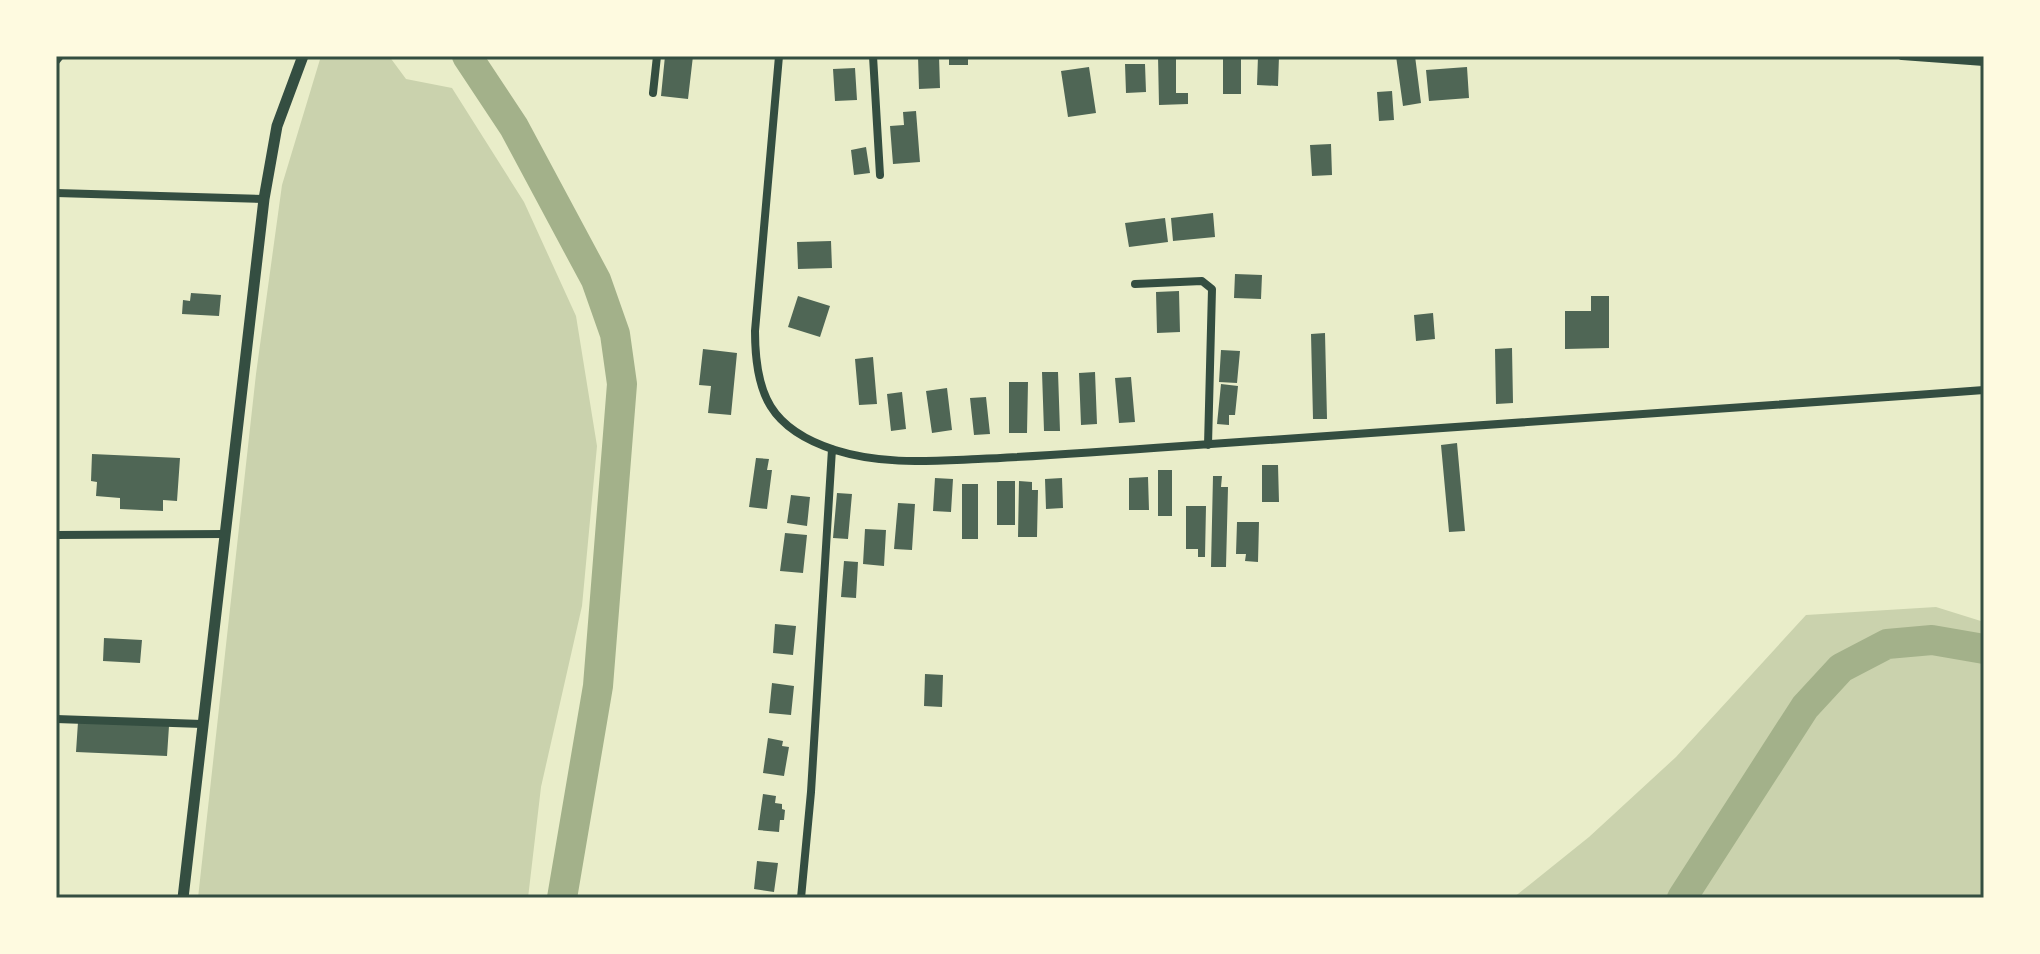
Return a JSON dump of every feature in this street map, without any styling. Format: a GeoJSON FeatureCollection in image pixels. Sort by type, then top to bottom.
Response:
{"type":"FeatureCollection","features":[{"type":"Feature","properties":{"kind":"street"},"geometry":{"type":"LineString","coordinates":[[56,61],[60,56]]}},
{"type":"Feature","properties":{"kind":"street"},"geometry":{"type":"LineString","coordinates":[[183,898],[264,199],[277,126],[301,56]]}},
{"type":"Feature","properties":{"kind":"street"},"geometry":{"type":"LineString","coordinates":[[653,93],[657,56]]}},
{"type":"Feature","properties":{"kind":"street"},"geometry":{"type":"LineString","coordinates":[[779,56],[755,331],[755,366],[762,392],[785,424],[808,439],[832,449],[892,462],[1009,458],[1632,417],[1984,390]]}},
{"type":"Feature","properties":{"kind":"street"},"geometry":{"type":"LineString","coordinates":[[873,56],[880,175]]}},
{"type":"Feature","properties":{"kind":"street"},"geometry":{"type":"LineString","coordinates":[[1902,56],[1984,62]]}},
{"type":"Feature","properties":{"kind":"street"},"geometry":{"type":"LineString","coordinates":[[56,193],[264,199]]}},
{"type":"Feature","properties":{"kind":"street"},"geometry":{"type":"LineString","coordinates":[[1135,284],[1202,281],[1212,289],[1208,445]]}},
{"type":"Feature","properties":{"kind":"street"},"geometry":{"type":"LineString","coordinates":[[801,898],[811,792],[832,449]]}},
{"type":"Feature","properties":{"kind":"street"},"geometry":{"type":"LineString","coordinates":[[56,535],[224,534]]}},
{"type":"Feature","properties":{"kind":"street"},"geometry":{"type":"LineString","coordinates":[[56,719],[202,724]]}},
{"type":"Feature","properties":{"kind":"green space"},"geometry":{"type":"Polygon","coordinates":[[[321,56],[389,56],[406,79],[452,88],[524,202],[576,316],[597,446],[582,606],[541,787],[528,898],[198,898],[256,374],[282,185],[321,56]]]}},
{"type":"Feature","properties":{"kind":"green space"},"geometry":{"type":"Polygon","coordinates":[[[1936,607],[1984,622],[1984,898],[1513,898],[1589,837],[1676,757],[1806,615],[1936,607]]]}},
{"type":"Feature","properties":{"kind":"building"},"geometry":{"type":"Polygon","coordinates":[[[665,56],[693,56],[688,99],[661,96],[665,56]]]}},
{"type":"Feature","properties":{"kind":"building"},"geometry":{"type":"Polygon","coordinates":[[[918,56],[939,56],[940,88],[919,89],[918,56]]]}},
{"type":"Feature","properties":{"kind":"building"},"geometry":{"type":"Polygon","coordinates":[[[949,56],[968,56],[968,65],[949,65],[949,56]]]}},
{"type":"Feature","properties":{"kind":"building"},"geometry":{"type":"Polygon","coordinates":[[[1158,56],[1176,56],[1176,93],[1188,93],[1188,104],[1159,105],[1158,56]]]}},
{"type":"Feature","properties":{"kind":"building"},"geometry":{"type":"Polygon","coordinates":[[[1223,56],[1241,56],[1241,94],[1223,94],[1223,56]]]}},
{"type":"Feature","properties":{"kind":"building"},"geometry":{"type":"Polygon","coordinates":[[[1258,56],[1279,56],[1278,86],[1257,85],[1258,56]]]}},
{"type":"Feature","properties":{"kind":"building"},"geometry":{"type":"Polygon","coordinates":[[[1396,56],[1415,56],[1421,103],[1403,106],[1396,56]]]}},
{"type":"Feature","properties":{"kind":"building"},"geometry":{"type":"Polygon","coordinates":[[[1125,64],[1145,64],[1146,92],[1126,93],[1125,64]]]}},
{"type":"Feature","properties":{"kind":"building"},"geometry":{"type":"Polygon","coordinates":[[[1089,67],[1096,113],[1068,117],[1061,71],[1089,67]]]}},
{"type":"Feature","properties":{"kind":"building"},"geometry":{"type":"Polygon","coordinates":[[[1467,67],[1469,98],[1429,101],[1426,70],[1467,67]]]}},
{"type":"Feature","properties":{"kind":"building"},"geometry":{"type":"Polygon","coordinates":[[[855,68],[857,100],[835,101],[833,69],[855,68]]]}},
{"type":"Feature","properties":{"kind":"building"},"geometry":{"type":"Polygon","coordinates":[[[1392,91],[1394,120],[1379,121],[1377,92],[1392,91]]]}},
{"type":"Feature","properties":{"kind":"building"},"geometry":{"type":"Polygon","coordinates":[[[916,111],[920,162],[893,164],[890,126],[904,125],[903,112],[916,111]]]}},
{"type":"Feature","properties":{"kind":"building"},"geometry":{"type":"Polygon","coordinates":[[[1331,144],[1332,175],[1312,176],[1310,145],[1331,144]]]}},
{"type":"Feature","properties":{"kind":"building"},"geometry":{"type":"Polygon","coordinates":[[[866,147],[870,173],[854,175],[851,150],[866,147]]]}},
{"type":"Feature","properties":{"kind":"building"},"geometry":{"type":"Polygon","coordinates":[[[1213,213],[1215,237],[1173,241],[1171,218],[1213,213]]]}},
{"type":"Feature","properties":{"kind":"building"},"geometry":{"type":"Polygon","coordinates":[[[1165,218],[1168,242],[1129,247],[1125,223],[1165,218]]]}},
{"type":"Feature","properties":{"kind":"building"},"geometry":{"type":"Polygon","coordinates":[[[831,241],[832,268],[798,269],[797,242],[831,241]]]}},
{"type":"Feature","properties":{"kind":"building"},"geometry":{"type":"Polygon","coordinates":[[[1235,274],[1262,275],[1261,299],[1234,298],[1235,274]]]}},
{"type":"Feature","properties":{"kind":"building"},"geometry":{"type":"Polygon","coordinates":[[[1179,291],[1180,332],[1157,333],[1156,292],[1179,291]]]}},
{"type":"Feature","properties":{"kind":"building"},"geometry":{"type":"Polygon","coordinates":[[[191,293],[221,295],[219,316],[182,314],[183,300],[190,301],[191,293]]]}},
{"type":"Feature","properties":{"kind":"building"},"geometry":{"type":"Polygon","coordinates":[[[798,296],[830,306],[820,337],[788,327],[798,296]]]}},
{"type":"Feature","properties":{"kind":"building"},"geometry":{"type":"Polygon","coordinates":[[[1591,296],[1609,296],[1609,348],[1565,349],[1565,311],[1591,311],[1591,296]]]}},
{"type":"Feature","properties":{"kind":"building"},"geometry":{"type":"Polygon","coordinates":[[[1433,313],[1435,339],[1416,341],[1414,315],[1433,313]]]}},
{"type":"Feature","properties":{"kind":"building"},"geometry":{"type":"Polygon","coordinates":[[[1325,333],[1327,419],[1313,419],[1311,334],[1325,333]]]}},
{"type":"Feature","properties":{"kind":"building"},"geometry":{"type":"Polygon","coordinates":[[[1512,348],[1513,403],[1496,404],[1495,349],[1512,348]]]}},
{"type":"Feature","properties":{"kind":"building"},"geometry":{"type":"Polygon","coordinates":[[[703,349],[737,353],[731,415],[708,413],[711,386],[699,385],[703,349]]]}},
{"type":"Feature","properties":{"kind":"building"},"geometry":{"type":"Polygon","coordinates":[[[1221,350],[1240,351],[1237,383],[1219,382],[1221,350]]]}},
{"type":"Feature","properties":{"kind":"building"},"geometry":{"type":"Polygon","coordinates":[[[873,357],[877,404],[859,405],[855,359],[873,357]]]}},
{"type":"Feature","properties":{"kind":"building"},"geometry":{"type":"Polygon","coordinates":[[[1042,372],[1058,372],[1060,431],[1044,431],[1042,372]]]}},
{"type":"Feature","properties":{"kind":"building"},"geometry":{"type":"Polygon","coordinates":[[[1095,372],[1097,424],[1081,425],[1079,373],[1095,372]]]}},
{"type":"Feature","properties":{"kind":"building"},"geometry":{"type":"Polygon","coordinates":[[[1131,377],[1135,422],[1119,423],[1115,378],[1131,377]]]}},
{"type":"Feature","properties":{"kind":"building"},"geometry":{"type":"Polygon","coordinates":[[[1009,382],[1028,382],[1027,433],[1009,433],[1009,382]]]}},
{"type":"Feature","properties":{"kind":"building"},"geometry":{"type":"Polygon","coordinates":[[[1221,384],[1238,386],[1235,415],[1229,415],[1229,425],[1217,424],[1221,384]]]}},
{"type":"Feature","properties":{"kind":"building"},"geometry":{"type":"Polygon","coordinates":[[[947,388],[952,430],[932,433],[926,391],[947,388]]]}},
{"type":"Feature","properties":{"kind":"building"},"geometry":{"type":"Polygon","coordinates":[[[902,392],[906,429],[891,431],[887,394],[902,392]]]}},
{"type":"Feature","properties":{"kind":"building"},"geometry":{"type":"Polygon","coordinates":[[[986,397],[990,434],[974,435],[970,398],[986,397]]]}},
{"type":"Feature","properties":{"kind":"building"},"geometry":{"type":"Polygon","coordinates":[[[1457,443],[1465,531],[1449,532],[1441,445],[1457,443]]]}},
{"type":"Feature","properties":{"kind":"building"},"geometry":{"type":"Polygon","coordinates":[[[92,454],[180,458],[177,501],[163,500],[163,511],[120,509],[120,498],[96,496],[97,482],[91,481],[92,454]]]}},
{"type":"Feature","properties":{"kind":"building"},"geometry":{"type":"Polygon","coordinates":[[[756,458],[769,459],[767,470],[772,470],[767,509],[749,507],[756,458]]]}},
{"type":"Feature","properties":{"kind":"building"},"geometry":{"type":"Polygon","coordinates":[[[1262,465],[1278,465],[1279,502],[1262,502],[1262,465]]]}},
{"type":"Feature","properties":{"kind":"building"},"geometry":{"type":"Polygon","coordinates":[[[1158,470],[1172,470],[1172,516],[1158,516],[1158,470]]]}},
{"type":"Feature","properties":{"kind":"building"},"geometry":{"type":"Polygon","coordinates":[[[1213,476],[1222,476],[1221,487],[1228,487],[1226,567],[1211,567],[1213,476]]]}},
{"type":"Feature","properties":{"kind":"building"},"geometry":{"type":"Polygon","coordinates":[[[1148,477],[1149,510],[1129,510],[1129,478],[1148,477]]]}},
{"type":"Feature","properties":{"kind":"building"},"geometry":{"type":"Polygon","coordinates":[[[935,478],[953,479],[951,512],[933,511],[935,478]]]}},
{"type":"Feature","properties":{"kind":"building"},"geometry":{"type":"Polygon","coordinates":[[[1062,478],[1063,508],[1046,509],[1045,479],[1062,478]]]}},
{"type":"Feature","properties":{"kind":"building"},"geometry":{"type":"Polygon","coordinates":[[[997,481],[1015,481],[1015,525],[997,525],[997,481]]]}},
{"type":"Feature","properties":{"kind":"building"},"geometry":{"type":"Polygon","coordinates":[[[1019,481],[1032,482],[1032,490],[1038,490],[1037,537],[1018,537],[1019,481]]]}},
{"type":"Feature","properties":{"kind":"building"},"geometry":{"type":"Polygon","coordinates":[[[962,484],[978,484],[978,539],[962,539],[962,484]]]}},
{"type":"Feature","properties":{"kind":"building"},"geometry":{"type":"Polygon","coordinates":[[[837,493],[852,494],[848,539],[833,538],[837,493]]]}},
{"type":"Feature","properties":{"kind":"building"},"geometry":{"type":"Polygon","coordinates":[[[791,495],[810,497],[807,526],[787,523],[791,495]]]}},
{"type":"Feature","properties":{"kind":"building"},"geometry":{"type":"Polygon","coordinates":[[[898,503],[915,504],[912,550],[894,549],[898,503]]]}},
{"type":"Feature","properties":{"kind":"building"},"geometry":{"type":"Polygon","coordinates":[[[1186,506],[1206,506],[1205,557],[1198,557],[1198,549],[1186,549],[1186,506]]]}},
{"type":"Feature","properties":{"kind":"building"},"geometry":{"type":"Polygon","coordinates":[[[1237,522],[1259,522],[1258,562],[1245,561],[1246,554],[1236,554],[1237,522]]]}},
{"type":"Feature","properties":{"kind":"building"},"geometry":{"type":"Polygon","coordinates":[[[865,529],[886,530],[884,566],[863,564],[865,529]]]}},
{"type":"Feature","properties":{"kind":"building"},"geometry":{"type":"Polygon","coordinates":[[[785,533],[807,535],[803,573],[780,571],[785,533]]]}},
{"type":"Feature","properties":{"kind":"building"},"geometry":{"type":"Polygon","coordinates":[[[844,561],[858,562],[856,598],[841,597],[844,561]]]}},
{"type":"Feature","properties":{"kind":"building"},"geometry":{"type":"Polygon","coordinates":[[[775,624],[796,626],[793,655],[773,653],[775,624]]]}},
{"type":"Feature","properties":{"kind":"building"},"geometry":{"type":"Polygon","coordinates":[[[104,638],[142,640],[140,663],[103,661],[104,638]]]}},
{"type":"Feature","properties":{"kind":"building"},"geometry":{"type":"Polygon","coordinates":[[[925,674],[943,675],[942,707],[924,706],[925,674]]]}},
{"type":"Feature","properties":{"kind":"building"},"geometry":{"type":"Polygon","coordinates":[[[772,683],[794,686],[791,715],[769,713],[772,683]]]}},
{"type":"Feature","properties":{"kind":"building"},"geometry":{"type":"Polygon","coordinates":[[[78,722],[169,726],[167,756],[76,752],[78,722]]]}},
{"type":"Feature","properties":{"kind":"building"},"geometry":{"type":"Polygon","coordinates":[[[768,738],[783,741],[782,746],[789,747],[784,776],[763,773],[768,738]]]}},
{"type":"Feature","properties":{"kind":"building"},"geometry":{"type":"Polygon","coordinates":[[[763,794],[776,796],[775,803],[782,804],[785,810],[779,832],[758,830],[763,794]]]}},
{"type":"Feature","properties":{"kind":"building"},"geometry":{"type":"Polygon","coordinates":[[[757,861],[778,863],[774,892],[754,889],[757,861]]]}},
{"type":"Feature","properties":{"kind":"waterway"},"geometry":{"type":"LineString","coordinates":[[467,56],[514,127],[596,280],[615,334],[622,384],[598,686],[562,898]]}},
{"type":"Feature","properties":{"kind":"waterway"},"geometry":{"type":"LineString","coordinates":[[1682,898],[1805,707],[1841,668],[1887,644],[1932,640],[1984,649]]}}]}
